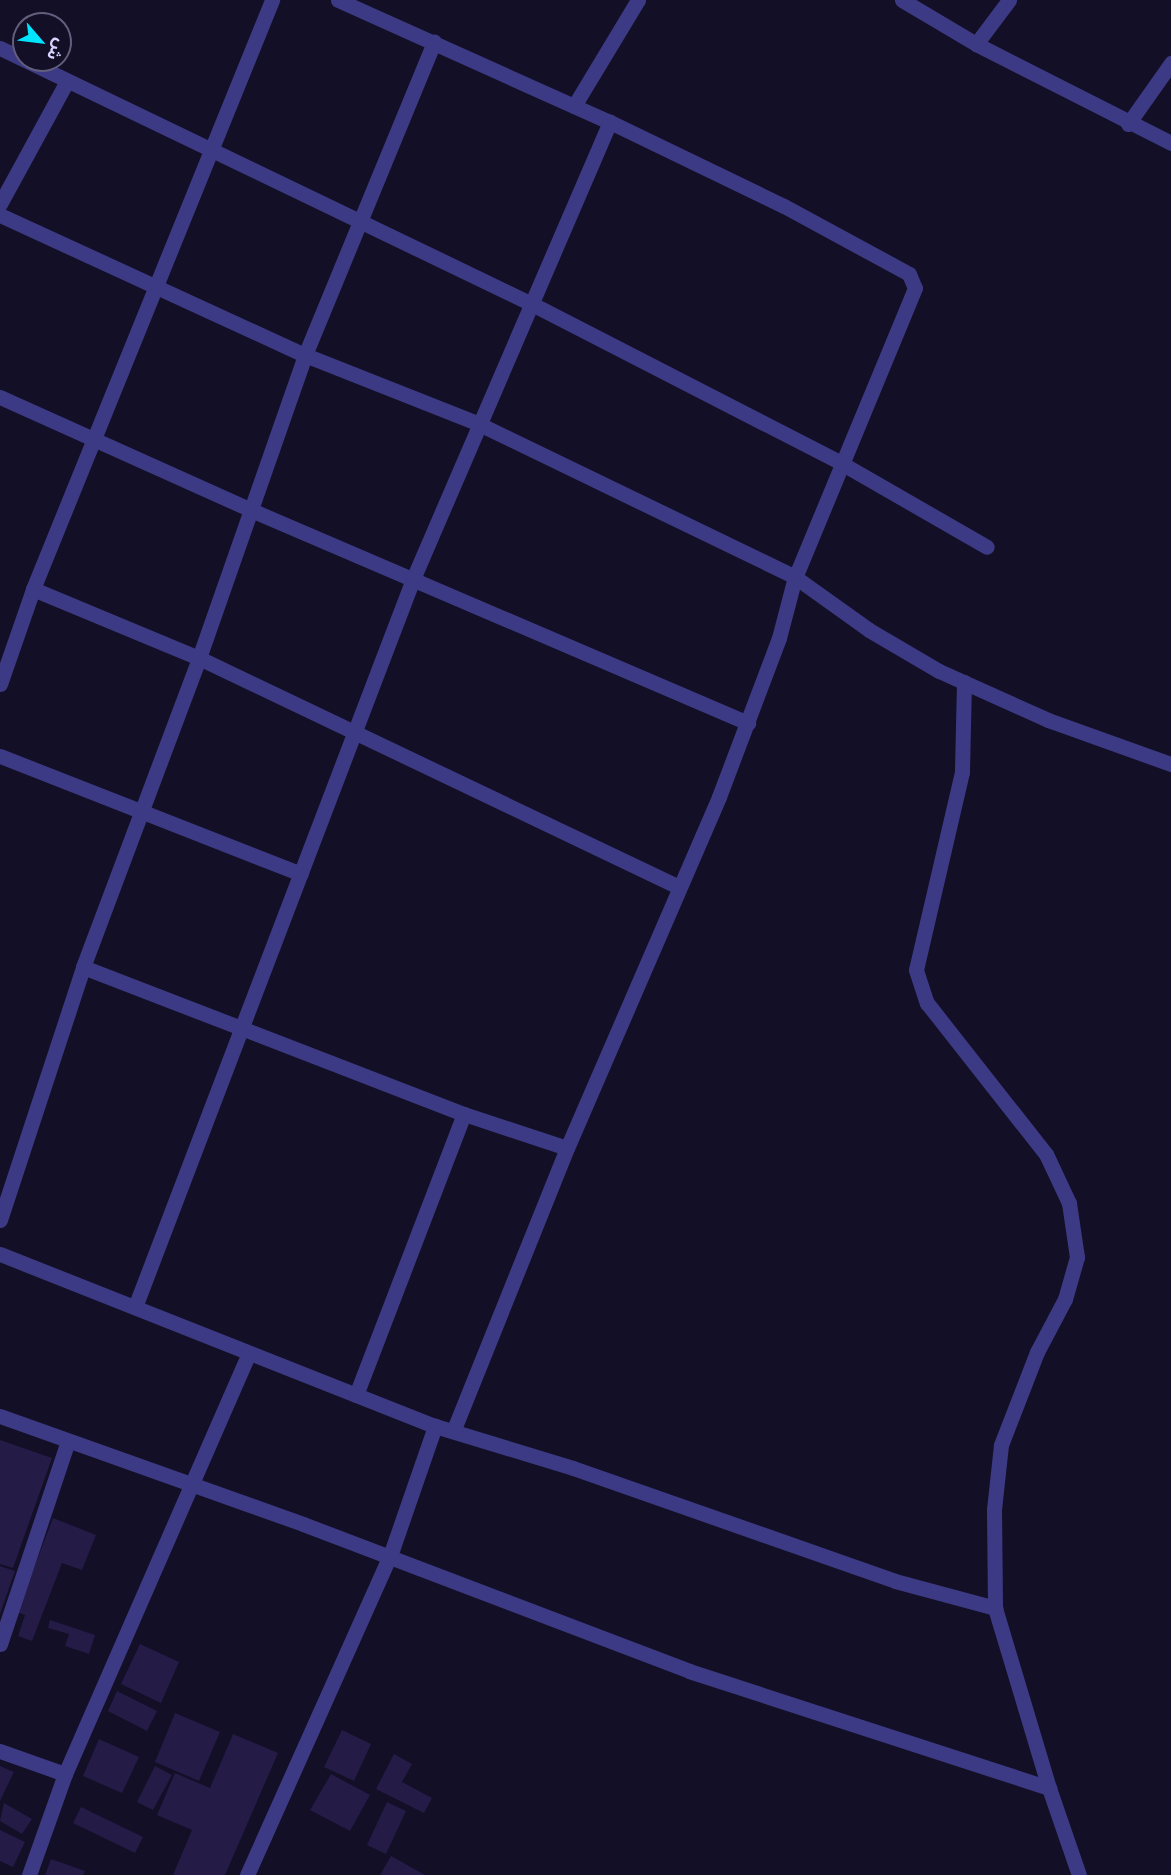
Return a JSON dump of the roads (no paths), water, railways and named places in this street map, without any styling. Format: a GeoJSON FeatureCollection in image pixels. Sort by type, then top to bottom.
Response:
{"type":"FeatureCollection","features":[{"type":"Feature","properties":{"kind":"street"},"geometry":{"type":"LineString","coordinates":[[0,684],[33,589],[159,286],[272,0]]}},
{"type":"Feature","properties":{"kind":"street"},"geometry":{"type":"LineString","coordinates":[[338,0],[610,122],[784,206],[913,279],[915,288],[795,577],[748,723],[567,1148],[453,1431]]}},
{"type":"Feature","properties":{"kind":"street"},"geometry":{"type":"LineString","coordinates":[[574,106],[638,0]]}},
{"type":"Feature","properties":{"kind":"street"},"geometry":{"type":"LineString","coordinates":[[902,0],[976,44],[1128,124],[1171,144]]}},
{"type":"Feature","properties":{"kind":"street"},"geometry":{"type":"LineString","coordinates":[[976,44],[1009,0]]}},
{"type":"Feature","properties":{"kind":"street"},"geometry":{"type":"LineString","coordinates":[[0,1220],[83,967],[199,658],[305,355],[434,42]]}},
{"type":"Feature","properties":{"kind":"street"},"geometry":{"type":"LineString","coordinates":[[0,48],[66,83],[212,150],[359,224],[534,305],[841,463],[987,547]]}},
{"type":"Feature","properties":{"kind":"street"},"geometry":{"type":"LineString","coordinates":[[1128,124],[1171,63]]}},
{"type":"Feature","properties":{"kind":"street"},"geometry":{"type":"LineString","coordinates":[[0,204],[66,83]]}},
{"type":"Feature","properties":{"kind":"street"},"geometry":{"type":"LineString","coordinates":[[135,1307],[413,579],[478,424],[534,305],[610,122]]}},
{"type":"Feature","properties":{"kind":"street"},"geometry":{"type":"LineString","coordinates":[[0,215],[159,286],[305,355],[478,424],[795,577],[869,630],[964,682],[1048,720],[1171,764]]}},
{"type":"Feature","properties":{"kind":"street"},"geometry":{"type":"LineString","coordinates":[[0,397],[251,510],[748,723]]}},
{"type":"Feature","properties":{"kind":"street"},"geometry":{"type":"LineString","coordinates":[[33,589],[199,658],[679,887]]}},
{"type":"Feature","properties":{"kind":"street"},"geometry":{"type":"LineString","coordinates":[[964,682],[962,772],[916,970],[927,1003],[949,1035],[1046,1154],[1069,1203],[1077,1257],[1065,1299],[1037,1352],[1001,1445],[994,1509],[995,1608],[1049,1788],[1079,1875]]}},
{"type":"Feature","properties":{"kind":"street"},"geometry":{"type":"LineString","coordinates":[[0,756],[301,874]]}},
{"type":"Feature","properties":{"kind":"street"},"geometry":{"type":"LineString","coordinates":[[83,967],[239,1030],[464,1114],[567,1148]]}},
{"type":"Feature","properties":{"kind":"street"},"geometry":{"type":"LineString","coordinates":[[356,1395],[464,1114]]}},
{"type":"Feature","properties":{"kind":"street"},"geometry":{"type":"LineString","coordinates":[[0,1254],[435,1426],[573,1468],[895,1581],[995,1608]]}},
{"type":"Feature","properties":{"kind":"street"},"geometry":{"type":"LineString","coordinates":[[29,1875],[65,1774],[249,1353]]}},
{"type":"Feature","properties":{"kind":"street"},"geometry":{"type":"LineString","coordinates":[[0,1416],[390,1557],[689,1671],[1049,1788]]}},
{"type":"Feature","properties":{"kind":"street"},"geometry":{"type":"LineString","coordinates":[[247,1875],[390,1557],[435,1426]]}},
{"type":"Feature","properties":{"kind":"street"},"geometry":{"type":"LineString","coordinates":[[0,1644],[68,1441]]}},
{"type":"Feature","properties":{"kind":"street"},"geometry":{"type":"LineString","coordinates":[[0,1751],[65,1774]]}}]}
